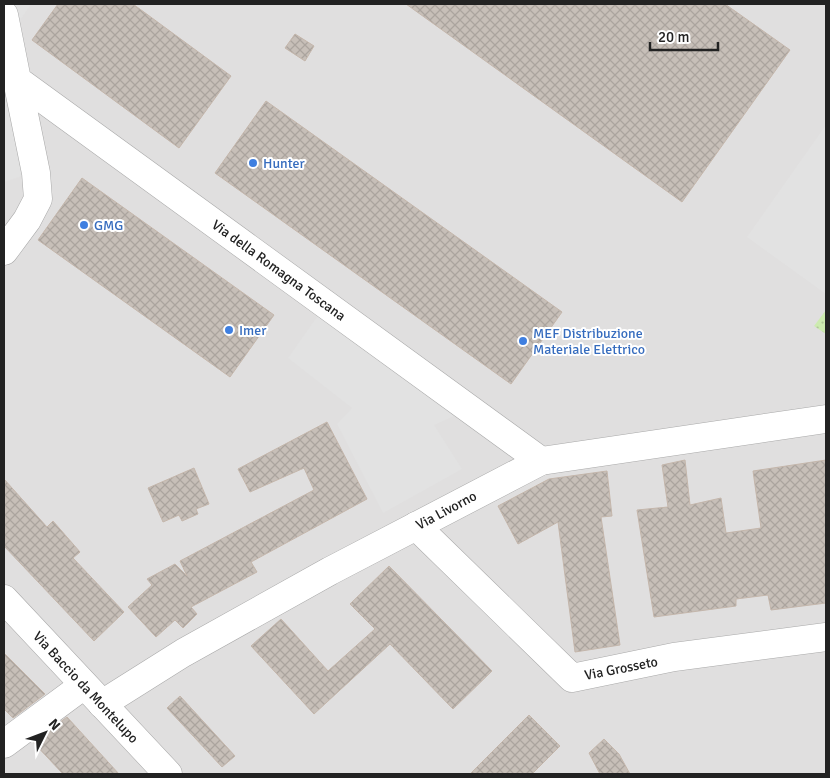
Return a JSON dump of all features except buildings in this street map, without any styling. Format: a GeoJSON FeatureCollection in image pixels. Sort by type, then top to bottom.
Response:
{"type":"FeatureCollection","features":[{"type":"Feature","properties":{"kind":"street"},"geometry":{"type":"LineString","coordinates":[[4,15],[36,173],[38,200],[27,220],[4,251]]}},
{"type":"Feature","properties":{"kind":"street","name":"Via della Romagna Toscana"},"geometry":{"type":"LineString","coordinates":[[17,80],[540,461]]}},
{"type":"Feature","properties":{"kind":"street","name":"Via Livorno"},"geometry":{"type":"LineString","coordinates":[[102,704],[184,653],[330,570],[540,461],[826,418]]}},
{"type":"Feature","properties":{"kind":"street","name":"Via Grosseto"},"geometry":{"type":"LineString","coordinates":[[416,526],[572,678],[674,657],[826,637]]}},
{"type":"Feature","properties":{"kind":"street","name":"Via Baccio da Montelupo"},"geometry":{"type":"LineString","coordinates":[[4,599],[168,774]]}},
{"type":"Feature","properties":{"kind":"street"},"geometry":{"type":"LineString","coordinates":[[4,744],[84,685]]}},
{"type":"Feature","properties":{"kind":"shaded area"},"geometry":{"type":"Polygon","coordinates":[[[4,4],[826,4],[826,774],[4,774],[4,4]]]}},
{"type":"Feature","properties":{"kind":"shaded area"},"geometry":{"type":"Polygon","coordinates":[[[4,4],[31,4],[4,44],[4,4]]]}},
{"type":"Feature","properties":{"kind":"shaded area"},"geometry":{"type":"Polygon","coordinates":[[[4,75],[25,175],[4,182],[4,75]]]}},
{"type":"Feature","properties":{"kind":"shaded area"},"geometry":{"type":"Polygon","coordinates":[[[826,125],[826,294],[747,237],[826,125]]]}},
{"type":"Feature","properties":{"kind":"shaded area"},"geometry":{"type":"Polygon","coordinates":[[[319,314],[456,415],[434,425],[462,469],[383,513],[337,424],[352,408],[288,358],[319,314]]]}},
{"type":"Feature","properties":{"kind":"green space"},"geometry":{"type":"Polygon","coordinates":[[[826,310],[826,334],[814,326],[826,310]]]}},
{"type":"Feature","properties":{"kind":"place","name":"Hunter"},"geometry":{"type":"Point","coordinates":[253,163]}},
{"type":"Feature","properties":{"kind":"place","name":"GMG"},"geometry":{"type":"Point","coordinates":[84,225]}},
{"type":"Feature","properties":{"kind":"place","name":"Imer"},"geometry":{"type":"Point","coordinates":[229,330]}},
{"type":"Feature","properties":{"kind":"place","name":"MEF Distribuzione Materiale Elettrico"},"geometry":{"type":"Point","coordinates":[523,341]}}]}
